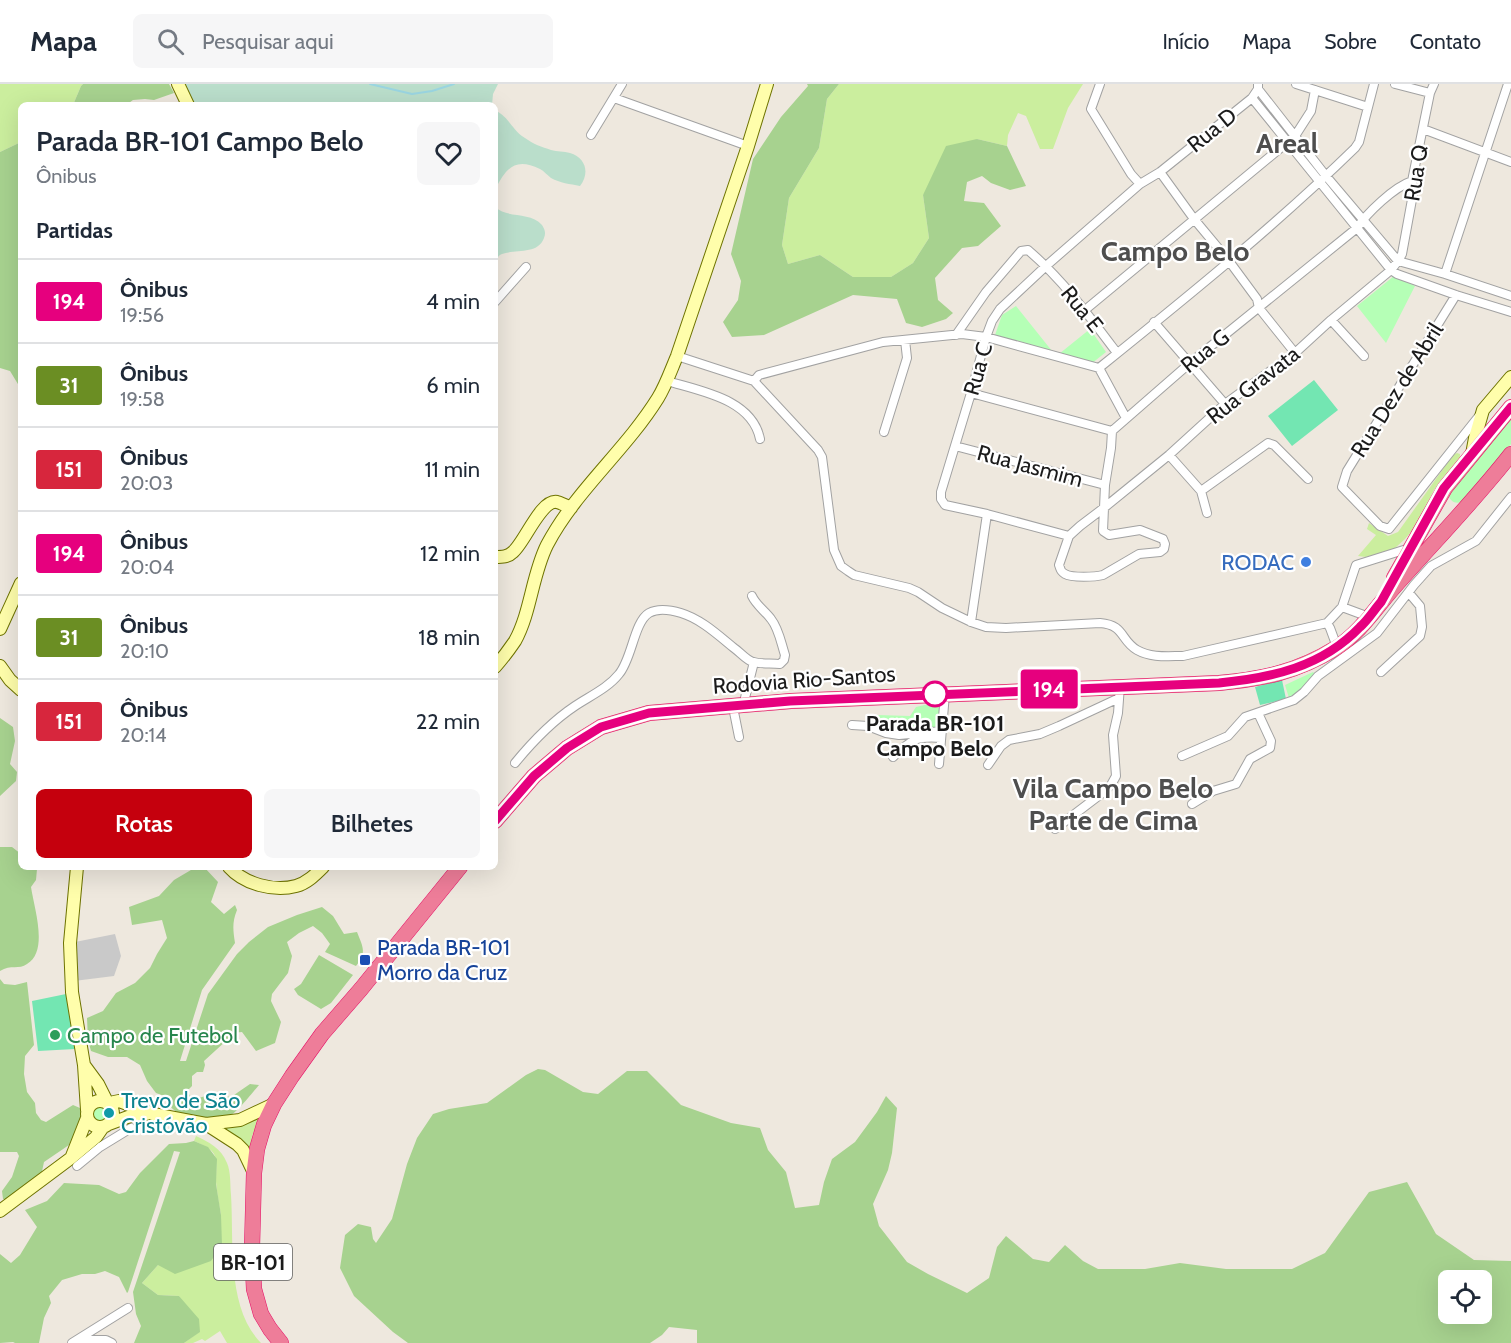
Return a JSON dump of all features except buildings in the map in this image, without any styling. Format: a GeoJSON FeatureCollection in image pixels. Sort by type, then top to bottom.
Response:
{"type":"FeatureCollection","features":[{"type":"Feature","properties":{"kind":"highway","name":"Rodovia Rio-Santos"},"geometry":{"type":"LineString","coordinates":[[1381,602],[1444,488],[1511,407]]}},
{"type":"Feature","properties":{"kind":"highway","name":"Rodovia Rio-Santos"},"geometry":{"type":"LineString","coordinates":[[498,818],[534,776],[567,748],[601,727],[649,713],[790,701],[945,694],[1119,692],[1251,680],[1284,672],[1312,661],[1337,647],[1360,628],[1509,460]]}},
{"type":"Feature","properties":{"kind":"highway"},"geometry":{"type":"LineString","coordinates":[[1444,488],[1448,503],[1455,507],[1465,508]]}},
{"type":"Feature","properties":{"kind":"highway","name":"BR-101"},"geometry":{"type":"LineString","coordinates":[[281,1343],[261,1314],[254,1289],[252,1248],[254,1173],[259,1138],[274,1104],[321,1034],[361,989],[458,870]]}},
{"type":"Feature","properties":{"kind":"main road"},"geometry":{"type":"LineString","coordinates":[[178,84],[187,102]]}},
{"type":"Feature","properties":{"kind":"main road"},"geometry":{"type":"LineString","coordinates":[[498,663],[522,626],[541,559],[548,545],[571,508],[624,444],[658,398],[667,381],[767,84]]}},
{"type":"Feature","properties":{"kind":"main road"},"geometry":{"type":"LineString","coordinates":[[1472,455],[1483,410],[1511,377]]}},
{"type":"Feature","properties":{"kind":"main road"},"geometry":{"type":"LineString","coordinates":[[498,558],[512,553],[540,512],[551,502],[571,508]]}},
{"type":"Feature","properties":{"kind":"main road"},"geometry":{"type":"LineString","coordinates":[[0,629],[18,589]]}},
{"type":"Feature","properties":{"kind":"main road"},"geometry":{"type":"LineString","coordinates":[[0,666],[18,687]]}},
{"type":"Feature","properties":{"kind":"main road"},"geometry":{"type":"LineString","coordinates":[[77,870],[70,943],[72,992],[84,1065],[87,1114],[89,1121],[102,1134]]}},
{"type":"Feature","properties":{"kind":"main road"},"geometry":{"type":"LineString","coordinates":[[232,870],[248,881],[276,888],[296,886],[313,878],[320,870]]}},
{"type":"Feature","properties":{"kind":"main road"},"geometry":{"type":"LineString","coordinates":[[0,1210],[74,1162],[102,1134],[113,1117],[98,1084],[84,1065]]}},
{"type":"Feature","properties":{"kind":"main road"},"geometry":{"type":"LineString","coordinates":[[74,1162],[89,1106],[95,1101],[109,1104],[119,1101],[153,1114],[206,1124],[240,1120],[274,1104]]}},
{"type":"Feature","properties":{"kind":"main road"},"geometry":{"type":"LineString","coordinates":[[102,1134],[133,1115],[153,1114]]}},
{"type":"Feature","properties":{"kind":"main road"},"geometry":{"type":"LineString","coordinates":[[206,1124],[243,1150],[254,1173]]}},
{"type":"Feature","properties":{"kind":"street"},"geometry":{"type":"LineString","coordinates":[[591,135],[622,84]]}},
{"type":"Feature","properties":{"kind":"street"},"geometry":{"type":"LineString","coordinates":[[1100,84],[1091,109],[1131,174],[1140,184]]}},
{"type":"Feature","properties":{"kind":"street"},"geometry":{"type":"LineString","coordinates":[[1296,84],[1368,107]]}},
{"type":"Feature","properties":{"kind":"street"},"geometry":{"type":"LineString","coordinates":[[1099,368],[1229,261],[1319,183],[1355,148],[1359,142],[1374,84]]}},
{"type":"Feature","properties":{"kind":"street"},"geometry":{"type":"LineString","coordinates":[[1395,84],[1432,88]]}},
{"type":"Feature","properties":{"kind":"street"},"geometry":{"type":"LineString","coordinates":[[1446,274],[1508,84]]}},
{"type":"Feature","properties":{"kind":"street"},"geometry":{"type":"LineString","coordinates":[[1258,86],[1326,176],[1398,261],[1511,296]]}},
{"type":"Feature","properties":{"kind":"street","name":"Rua D"},"geometry":{"type":"LineString","coordinates":[[1046,266],[1140,184],[1160,172],[1252,98],[1258,86]]}},
{"type":"Feature","properties":{"kind":"street","name":"Rua Q"},"geometry":{"type":"LineString","coordinates":[[1398,261],[1402,254],[1413,194],[1412,181],[1432,88]]}},
{"type":"Feature","properties":{"kind":"street"},"geometry":{"type":"LineString","coordinates":[[1085,310],[1295,136],[1311,111],[1315,90]]}},
{"type":"Feature","properties":{"kind":"street"},"geometry":{"type":"LineString","coordinates":[[614,98],[748,146]]}},
{"type":"Feature","properties":{"kind":"street"},"geometry":{"type":"LineString","coordinates":[[1252,98],[1391,270],[1456,295],[1511,312]]}},
{"type":"Feature","properties":{"kind":"street"},"geometry":{"type":"LineString","coordinates":[[1423,129],[1511,162]]}},
{"type":"Feature","properties":{"kind":"street"},"geometry":{"type":"LineString","coordinates":[[1160,172],[1194,219],[1229,261],[1257,300],[1259,308],[1295,352]]}},
{"type":"Feature","properties":{"kind":"street","name":"Rua G"},"geometry":{"type":"LineString","coordinates":[[1112,431],[1190,363],[1357,228],[1362,220],[1401,185],[1412,181]]}},
{"type":"Feature","properties":{"kind":"street","name":"Rua E"},"geometry":{"type":"LineString","coordinates":[[956,335],[986,292],[1021,251],[1028,250],[1046,266],[1085,310],[1117,353]]}},
{"type":"Feature","properties":{"kind":"street","name":"Rua Gravata"},"geometry":{"type":"LineString","coordinates":[[1069,536],[1169,455],[1225,404],[1295,352],[1391,270],[1398,261]]}},
{"type":"Feature","properties":{"kind":"street","name":"Rua C"},"geometry":{"type":"LineString","coordinates":[[987,514],[945,505],[941,499],[941,492],[992,321],[1000,309],[1046,266]]}},
{"type":"Feature","properties":{"kind":"street"},"geometry":{"type":"LineString","coordinates":[[498,299],[526,267]]}},
{"type":"Feature","properties":{"kind":"street"},"geometry":{"type":"LineString","coordinates":[[1417,281],[1421,267]]}},
{"type":"Feature","properties":{"kind":"street","name":"Rua Dez de Abril"},"geometry":{"type":"LineString","coordinates":[[1456,295],[1347,471],[1342,487],[1380,526],[1389,529],[1483,410]]}},
{"type":"Feature","properties":{"kind":"street"},"geometry":{"type":"LineString","coordinates":[[1331,320],[1364,356]]}},
{"type":"Feature","properties":{"kind":"street"},"geometry":{"type":"LineString","coordinates":[[1154,322],[1225,404]]}},
{"type":"Feature","properties":{"kind":"street"},"geometry":{"type":"LineString","coordinates":[[754,381],[759,375],[883,342],[962,334],[987,337],[1099,368],[1126,418]]}},
{"type":"Feature","properties":{"kind":"street"},"geometry":{"type":"LineString","coordinates":[[884,432],[907,358],[905,340]]}},
{"type":"Feature","properties":{"kind":"street"},"geometry":{"type":"LineString","coordinates":[[677,356],[754,381],[818,450],[822,457],[831,537],[841,566],[854,575],[909,588],[942,608],[986,627],[1108,624],[1119,629],[1137,650],[1160,657],[1184,656],[1326,623],[1342,607],[1356,565],[1410,548]]}},
{"type":"Feature","properties":{"kind":"street"},"geometry":{"type":"LineString","coordinates":[[667,381],[727,400],[740,408],[751,420],[760,439]]}},
{"type":"Feature","properties":{"kind":"street"},"geometry":{"type":"LineString","coordinates":[[971,393],[1112,431],[1105,485],[1103,531],[1109,535],[1140,530],[1163,539],[1165,544],[1164,549],[1160,552],[1139,554],[1102,575],[1068,576],[1063,573],[1059,565],[1069,536],[987,514],[971,622]]}},
{"type":"Feature","properties":{"kind":"street"},"geometry":{"type":"LineString","coordinates":[[1202,491],[1268,444],[1274,445],[1308,479]]}},
{"type":"Feature","properties":{"kind":"street","name":"Rua Jasmim"},"geometry":{"type":"LineString","coordinates":[[955,446],[1105,485]]}},
{"type":"Feature","properties":{"kind":"street"},"geometry":{"type":"LineString","coordinates":[[1169,455],[1202,491],[1207,513]]}},
{"type":"Feature","properties":{"kind":"street"},"geometry":{"type":"LineString","coordinates":[[1182,756],[1228,735],[1245,717],[1300,696],[1318,676],[1377,633],[1431,566],[1476,541],[1511,497]]}},
{"type":"Feature","properties":{"kind":"street"},"geometry":{"type":"LineString","coordinates":[[1381,672],[1420,636],[1422,627],[1420,606],[1409,593]]}},
{"type":"Feature","properties":{"kind":"street"},"geometry":{"type":"LineString","coordinates":[[515,763],[546,729],[620,674],[628,660],[643,619],[652,612],[661,610],[684,614],[703,624],[754,662],[780,664],[784,660],[784,655],[776,626],[752,596]]}},
{"type":"Feature","properties":{"kind":"street"},"geometry":{"type":"LineString","coordinates":[[1342,607],[1369,617]]}},
{"type":"Feature","properties":{"kind":"street"},"geometry":{"type":"LineString","coordinates":[[1326,623],[1337,647]]}},
{"type":"Feature","properties":{"kind":"street"},"geometry":{"type":"LineString","coordinates":[[739,737],[738,706],[754,662]]}},
{"type":"Feature","properties":{"kind":"street"},"geometry":{"type":"LineString","coordinates":[[988,765],[1001,746],[1009,740],[1040,734],[1059,726],[1119,692]]}},
{"type":"Feature","properties":{"kind":"street"},"geometry":{"type":"LineString","coordinates":[[1055,829],[1101,794],[1111,785],[1116,776],[1113,735],[1118,713],[1119,692]]}},
{"type":"Feature","properties":{"kind":"street"},"geometry":{"type":"LineString","coordinates":[[939,764],[945,694]]}},
{"type":"Feature","properties":{"kind":"street"},"geometry":{"type":"LineString","coordinates":[[1192,804],[1214,790],[1236,784],[1247,763],[1254,756],[1270,748],[1271,741],[1258,713]]}},
{"type":"Feature","properties":{"kind":"street"},"geometry":{"type":"LineString","coordinates":[[852,725],[871,727],[899,735],[941,734]]}},
{"type":"Feature","properties":{"kind":"street"},"geometry":{"type":"LineString","coordinates":[[893,757],[913,741],[941,734]]}},
{"type":"Feature","properties":{"kind":"street"},"geometry":{"type":"LineString","coordinates":[[102,1134],[131,1128]]}},
{"type":"Feature","properties":{"kind":"street"},"geometry":{"type":"LineString","coordinates":[[75,1342],[128,1308]]}},
{"type":"Feature","properties":{"kind":"street"},"geometry":{"type":"LineString","coordinates":[[75,1342],[106,1340],[112,1343]]}},
{"type":"Feature","properties":{"kind":"shaded area"},"geometry":{"type":"Polygon","coordinates":[[[115,934],[121,956],[114,976],[74,981],[70,943],[115,934]]]}},
{"type":"Feature","properties":{"kind":"green space"},"geometry":{"type":"Polygon","coordinates":[[[0,84],[83,84],[74,102],[18,102],[18,143],[0,152],[0,84]]]}},
{"type":"Feature","properties":{"kind":"green space"},"geometry":{"type":"Polygon","coordinates":[[[83,84],[169,84],[174,93],[154,100],[74,102],[83,84]]]}},
{"type":"Feature","properties":{"kind":"green space"},"geometry":{"type":"Polygon","coordinates":[[[178,84],[498,84],[492,102],[187,102],[178,84]]]}},
{"type":"Feature","properties":{"kind":"green space"},"geometry":{"type":"Polygon","coordinates":[[[807,84],[839,84],[827,99],[819,148],[789,198],[782,245],[788,264],[820,255],[853,277],[891,277],[913,263],[929,238],[923,195],[946,146],[977,139],[1007,146],[1026,186],[1010,190],[991,183],[982,176],[967,182],[964,201],[984,203],[1001,226],[978,246],[962,248],[935,278],[938,300],[953,313],[946,319],[922,327],[906,323],[897,299],[853,295],[764,335],[732,337],[723,322],[738,300],[741,281],[731,254],[753,159],[781,117],[808,86],[807,84]]]}},
{"type":"Feature","properties":{"kind":"green space"},"geometry":{"type":"Polygon","coordinates":[[[839,84],[1083,84],[1068,108],[1053,149],[1040,149],[1026,116],[1018,113],[1008,135],[1007,146],[977,139],[923,195],[929,238],[913,263],[891,277],[853,277],[820,255],[788,264],[782,245],[789,198],[819,148],[827,99],[839,84]]]}},
{"type":"Feature","properties":{"kind":"green space"},"geometry":{"type":"Polygon","coordinates":[[[498,112],[520,135],[531,142],[551,150],[575,155],[585,166],[585,176],[580,186],[558,181],[540,169],[524,164],[512,167],[498,185],[498,112]]]}},
{"type":"Feature","properties":{"kind":"green space"},"geometry":{"type":"Polygon","coordinates":[[[18,143],[18,384],[10,371],[0,368],[0,152],[18,143]]]}},
{"type":"Feature","properties":{"kind":"green space"},"geometry":{"type":"Polygon","coordinates":[[[498,209],[531,218],[542,225],[545,236],[537,247],[499,256],[498,209]]]}},
{"type":"Feature","properties":{"kind":"green space"},"geometry":{"type":"Polygon","coordinates":[[[1394,276],[1415,286],[1386,343],[1357,306],[1394,276]]]}},
{"type":"Feature","properties":{"kind":"green space"},"geometry":{"type":"Polygon","coordinates":[[[1016,306],[1052,351],[995,335],[1002,315],[1016,306]]]}},
{"type":"Feature","properties":{"kind":"green space"},"geometry":{"type":"Polygon","coordinates":[[[1090,329],[1106,352],[1091,364],[1059,354],[1090,329]]]}},
{"type":"Feature","properties":{"kind":"green space"},"geometry":{"type":"Polygon","coordinates":[[[1314,380],[1338,410],[1292,446],[1268,416],[1314,380]]]}},
{"type":"Feature","properties":{"kind":"green space"},"geometry":{"type":"Polygon","coordinates":[[[1511,414],[1511,444],[1462,502],[1455,503],[1448,495],[1511,414]]]}},
{"type":"Feature","properties":{"kind":"green space"},"geometry":{"type":"Polygon","coordinates":[[[1460,454],[1460,459],[1434,490],[1417,525],[1405,539],[1394,549],[1366,557],[1358,556],[1376,535],[1367,529],[1369,523],[1388,536],[1398,532],[1453,455],[1460,454]]]}},
{"type":"Feature","properties":{"kind":"green space"},"geometry":{"type":"Polygon","coordinates":[[[1313,672],[1316,675],[1306,690],[1289,698],[1285,685],[1313,672]]]}},
{"type":"Feature","properties":{"kind":"green space"},"geometry":{"type":"Polygon","coordinates":[[[1282,680],[1286,699],[1260,705],[1255,687],[1282,680]]]}},
{"type":"Feature","properties":{"kind":"green space"},"geometry":{"type":"Polygon","coordinates":[[[929,704],[942,709],[940,729],[898,733],[876,726],[877,715],[910,716],[916,707],[929,704]]]}},
{"type":"Feature","properties":{"kind":"green space"},"geometry":{"type":"Polygon","coordinates":[[[0,718],[13,727],[15,741],[10,764],[17,772],[16,781],[0,796],[0,718]]]}},
{"type":"Feature","properties":{"kind":"green space"},"geometry":{"type":"Polygon","coordinates":[[[0,847],[12,847],[18,852],[18,870],[37,870],[36,880],[31,887],[39,939],[34,958],[27,964],[0,971],[0,847]]]}},
{"type":"Feature","properties":{"kind":"green space"},"geometry":{"type":"Polygon","coordinates":[[[191,870],[207,870],[218,882],[211,902],[224,914],[235,905],[237,910],[233,926],[235,943],[202,990],[180,1061],[186,1061],[208,994],[237,954],[268,927],[322,907],[333,916],[344,934],[357,932],[363,950],[362,957],[356,966],[325,952],[330,944],[313,926],[287,942],[292,956],[288,973],[272,994],[271,1001],[281,1022],[275,1043],[256,1051],[242,1032],[232,1033],[204,1061],[203,1072],[197,1072],[192,1076],[192,1086],[187,1091],[193,1100],[208,1095],[220,1099],[234,1095],[250,1084],[259,1085],[232,1114],[223,1118],[198,1118],[181,1114],[169,1105],[167,1097],[156,1093],[147,1081],[140,1065],[127,1057],[108,1057],[91,1051],[88,1040],[87,1018],[103,1011],[116,993],[135,983],[150,968],[167,938],[162,920],[132,925],[129,907],[159,896],[174,880],[191,870]]]}},
{"type":"Feature","properties":{"kind":"green space"},"geometry":{"type":"Polygon","coordinates":[[[319,955],[353,975],[331,1003],[321,1009],[298,995],[294,989],[301,984],[319,955]]]}},
{"type":"Feature","properties":{"kind":"green space"},"geometry":{"type":"Polygon","coordinates":[[[0,979],[4,984],[15,985],[27,982],[34,1045],[25,1056],[24,1074],[27,1092],[35,1103],[36,1113],[41,1120],[46,1122],[73,1105],[80,1108],[82,1113],[69,1145],[44,1162],[41,1176],[7,1200],[3,1199],[2,1191],[12,1177],[19,1156],[17,1152],[0,1152],[0,979]]]}},
{"type":"Feature","properties":{"kind":"green space","name":"Campo de Futebol"},"geometry":{"type":"Polygon","coordinates":[[[66,994],[75,1049],[38,1051],[32,1001],[66,994]]]}},
{"type":"Feature","properties":{"kind":"green space"},"geometry":{"type":"Polygon","coordinates":[[[538,1069],[545,1070],[583,1092],[598,1094],[627,1071],[647,1071],[681,1105],[731,1123],[760,1128],[768,1150],[786,1172],[795,1208],[819,1205],[832,1159],[855,1142],[886,1096],[897,1108],[888,1170],[873,1204],[879,1226],[907,1262],[967,1293],[989,1278],[997,1247],[1006,1236],[1033,1259],[1049,1262],[1065,1245],[1083,1261],[1098,1269],[1145,1269],[1180,1263],[1226,1269],[1292,1269],[1325,1253],[1369,1192],[1407,1182],[1436,1234],[1474,1260],[1511,1261],[1511,1343],[697,1343],[697,1330],[669,1327],[650,1343],[408,1343],[354,1296],[340,1268],[345,1235],[358,1224],[371,1227],[376,1243],[392,1219],[407,1164],[417,1138],[433,1114],[487,1103],[538,1069]]]}},
{"type":"Feature","properties":{"kind":"green space"},"geometry":{"type":"Polygon","coordinates":[[[100,1105],[108,1110],[109,1114],[104,1122],[100,1123],[92,1118],[91,1114],[96,1106],[100,1105]]]}},
{"type":"Feature","properties":{"kind":"green space"},"geometry":{"type":"Polygon","coordinates":[[[261,1114],[252,1136],[250,1154],[222,1128],[239,1125],[261,1114]]]}},
{"type":"Feature","properties":{"kind":"green space"},"geometry":{"type":"Polygon","coordinates":[[[196,1136],[218,1149],[228,1167],[237,1292],[250,1328],[261,1343],[227,1343],[220,1331],[205,1341],[202,1339],[193,1343],[184,1343],[199,1332],[179,1296],[158,1295],[142,1283],[158,1265],[221,1215],[215,1156],[209,1149],[194,1141],[196,1136]]]}},
{"type":"Feature","properties":{"kind":"green space"},"geometry":{"type":"Polygon","coordinates":[[[194,1141],[208,1147],[217,1159],[216,1184],[221,1215],[222,1245],[211,1261],[175,1274],[158,1265],[142,1283],[158,1295],[179,1296],[199,1319],[200,1332],[184,1343],[134,1343],[141,1326],[136,1314],[133,1292],[180,1152],[174,1151],[128,1292],[119,1277],[105,1271],[62,1280],[49,1296],[51,1303],[44,1318],[39,1343],[0,1343],[0,1254],[11,1263],[20,1255],[37,1227],[25,1210],[47,1201],[64,1183],[99,1185],[119,1194],[126,1192],[140,1173],[169,1144],[194,1141]]]}},
{"type":"Feature","properties":{"kind":"waterway"},"geometry":{"type":"LineString","coordinates":[[370,84],[412,94],[454,84]]}},
{"type":"Feature","properties":{"kind":"bus line","name":"194"},"geometry":{"type":"LineString","coordinates":[[498,817],[534,776],[567,748],[601,727],[649,713],[790,701],[1219,683],[1251,680],[1284,672],[1312,661],[1346,640],[1360,628],[1381,602],[1444,488],[1511,407]]}},
{"type":"Feature","properties":{"kind":"place","name":"RODAC"},"geometry":{"type":"Point","coordinates":[1306,562]}},
{"type":"Feature","properties":{"kind":"place","name":"Parada BR-101 Campo Belo"},"geometry":{"type":"Point","coordinates":[935,694]}},
{"type":"Feature","properties":{"kind":"place","name":"Parada BR-101 Morro da Cruz"},"geometry":{"type":"Point","coordinates":[365,960]}},
{"type":"Feature","properties":{"kind":"place","name":"Campo de Futebol"},"geometry":{"type":"Point","coordinates":[55,1035]}},
{"type":"Feature","properties":{"kind":"place","name":"Trevo de São Cristóvão"},"geometry":{"type":"Point","coordinates":[109,1113]}},
{"type":"Feature","properties":{"kind":"district","name":"Areal"},"geometry":{"type":"Point","coordinates":[1287,143]}},
{"type":"Feature","properties":{"kind":"district","name":"Campo Belo"},"geometry":{"type":"Point","coordinates":[1175,251]}},
{"type":"Feature","properties":{"kind":"district","name":"Vila Campo Belo Parte de Cima"},"geometry":{"type":"Point","coordinates":[1113,804]}}]}
